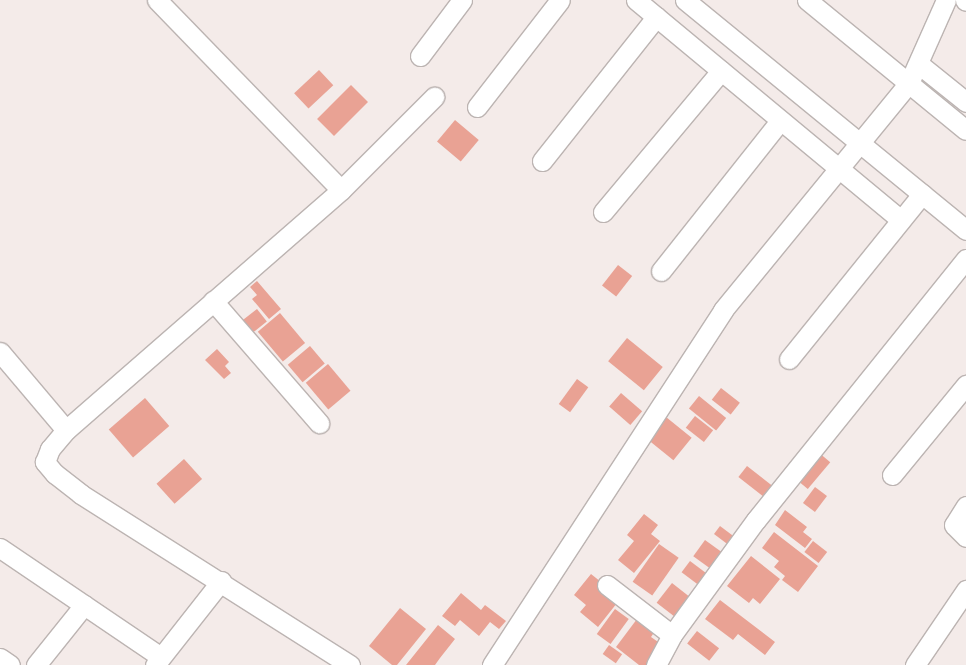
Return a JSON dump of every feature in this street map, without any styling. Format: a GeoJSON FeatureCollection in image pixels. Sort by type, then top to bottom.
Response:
{"type":"FeatureCollection","features":[{"type":"Feature","properties":{"kind":"street"},"geometry":{"type":"LineString","coordinates":[[157,0],[340,190]]}},
{"type":"Feature","properties":{"kind":"street"},"geometry":{"type":"LineString","coordinates":[[420,56],[462,0]]}},
{"type":"Feature","properties":{"kind":"street"},"geometry":{"type":"LineString","coordinates":[[477,107],[560,0]]}},
{"type":"Feature","properties":{"kind":"street"},"geometry":{"type":"LineString","coordinates":[[636,0],[901,220]]}},
{"type":"Feature","properties":{"kind":"street"},"geometry":{"type":"LineString","coordinates":[[685,0],[966,230]]}},
{"type":"Feature","properties":{"kind":"street"},"geometry":{"type":"LineString","coordinates":[[807,0],[966,130]]}},
{"type":"Feature","properties":{"kind":"street"},"geometry":{"type":"LineString","coordinates":[[492,665],[723,310],[858,142],[910,83],[920,65],[946,0]]}},
{"type":"Feature","properties":{"kind":"street"},"geometry":{"type":"LineString","coordinates":[[542,161],[656,17]]}},
{"type":"Feature","properties":{"kind":"street"},"geometry":{"type":"LineString","coordinates":[[920,65],[966,102]]}},
{"type":"Feature","properties":{"kind":"street"},"geometry":{"type":"LineString","coordinates":[[603,212],[722,72]]}},
{"type":"Feature","properties":{"kind":"street"},"geometry":{"type":"LineString","coordinates":[[350,665],[221,581],[81,494],[48,468],[46,456],[66,430],[340,190],[434,97]]}},
{"type":"Feature","properties":{"kind":"street"},"geometry":{"type":"LineString","coordinates":[[661,270],[780,121]]}},
{"type":"Feature","properties":{"kind":"street"},"geometry":{"type":"LineString","coordinates":[[789,359],[922,194]]}},
{"type":"Feature","properties":{"kind":"street"},"geometry":{"type":"LineString","coordinates":[[656,665],[672,635],[756,520],[966,259]]}},
{"type":"Feature","properties":{"kind":"street"},"geometry":{"type":"LineString","coordinates":[[213,301],[319,423]]}},
{"type":"Feature","properties":{"kind":"street"},"geometry":{"type":"LineString","coordinates":[[0,352],[66,430]]}},
{"type":"Feature","properties":{"kind":"street"},"geometry":{"type":"LineString","coordinates":[[892,475],[966,385]]}},
{"type":"Feature","properties":{"kind":"street"},"geometry":{"type":"LineString","coordinates":[[966,506],[954,525],[966,537]]}},
{"type":"Feature","properties":{"kind":"street"},"geometry":{"type":"LineString","coordinates":[[0,548],[84,605],[158,661],[221,581]]}},
{"type":"Feature","properties":{"kind":"street"},"geometry":{"type":"LineString","coordinates":[[608,585],[672,635]]}},
{"type":"Feature","properties":{"kind":"street"},"geometry":{"type":"LineString","coordinates":[[915,665],[966,590]]}},
{"type":"Feature","properties":{"kind":"street"},"geometry":{"type":"LineString","coordinates":[[36,665],[84,605]]}},
{"type":"Feature","properties":{"kind":"street"},"geometry":{"type":"LineString","coordinates":[[0,658],[10,665]]}},
{"type":"Feature","properties":{"kind":"building"},"geometry":{"type":"Polygon","coordinates":[[[319,70],[333,85],[308,109],[294,93],[319,70]]]}},
{"type":"Feature","properties":{"kind":"building"},"geometry":{"type":"Polygon","coordinates":[[[351,85],[368,102],[334,136],[317,119],[351,85]]]}},
{"type":"Feature","properties":{"kind":"building"},"geometry":{"type":"Polygon","coordinates":[[[455,120],[479,140],[461,161],[437,141],[455,120]]]}},
{"type":"Feature","properties":{"kind":"building"},"geometry":{"type":"Polygon","coordinates":[[[618,265],[632,276],[616,297],[602,285],[618,265]]]}},
{"type":"Feature","properties":{"kind":"building"},"geometry":{"type":"Polygon","coordinates":[[[257,281],[281,309],[269,319],[252,299],[257,295],[250,287],[257,281]]]}},
{"type":"Feature","properties":{"kind":"building"},"geometry":{"type":"Polygon","coordinates":[[[257,309],[267,322],[251,334],[241,321],[257,309]]]}},
{"type":"Feature","properties":{"kind":"building"},"geometry":{"type":"Polygon","coordinates":[[[280,313],[305,343],[283,362],[258,332],[280,313]]]}},
{"type":"Feature","properties":{"kind":"building"},"geometry":{"type":"Polygon","coordinates":[[[627,338],[663,367],[644,390],[608,361],[627,338]]]}},
{"type":"Feature","properties":{"kind":"building"},"geometry":{"type":"Polygon","coordinates":[[[310,346],[325,364],[303,382],[288,365],[310,346]]]}},
{"type":"Feature","properties":{"kind":"building"},"geometry":{"type":"Polygon","coordinates":[[[217,349],[229,362],[225,366],[231,373],[224,379],[205,360],[217,349]]]}},
{"type":"Feature","properties":{"kind":"building"},"geometry":{"type":"Polygon","coordinates":[[[328,364],[350,391],[328,409],[306,383],[328,364]]]}},
{"type":"Feature","properties":{"kind":"building"},"geometry":{"type":"Polygon","coordinates":[[[577,379],[588,387],[570,412],[559,404],[577,379]]]}},
{"type":"Feature","properties":{"kind":"building"},"geometry":{"type":"Polygon","coordinates":[[[721,388],[740,403],[731,415],[712,400],[721,388]]]}},
{"type":"Feature","properties":{"kind":"building"},"geometry":{"type":"Polygon","coordinates":[[[621,393],[642,411],[630,425],[609,407],[621,393]]]}},
{"type":"Feature","properties":{"kind":"building"},"geometry":{"type":"Polygon","coordinates":[[[699,396],[726,418],[716,430],[689,408],[699,396]]]}},
{"type":"Feature","properties":{"kind":"building"},"geometry":{"type":"Polygon","coordinates":[[[145,398],[169,426],[133,457],[109,429],[145,398]]]}},
{"type":"Feature","properties":{"kind":"building"},"geometry":{"type":"Polygon","coordinates":[[[695,416],[713,430],[704,442],[686,428],[695,416]]]}},
{"type":"Feature","properties":{"kind":"building"},"geometry":{"type":"Polygon","coordinates":[[[666,417],[692,438],[673,460],[648,440],[666,417]]]}},
{"type":"Feature","properties":{"kind":"building"},"geometry":{"type":"Polygon","coordinates":[[[818,452],[830,462],[808,489],[796,479],[818,452]]]}},
{"type":"Feature","properties":{"kind":"building"},"geometry":{"type":"Polygon","coordinates":[[[184,459],[202,479],[175,504],[157,484],[184,459]]]}},
{"type":"Feature","properties":{"kind":"building"},"geometry":{"type":"Polygon","coordinates":[[[747,466],[778,490],[769,501],[738,477],[747,466]]]}},
{"type":"Feature","properties":{"kind":"building"},"geometry":{"type":"Polygon","coordinates":[[[815,487],[827,496],[815,512],[803,503],[815,487]]]}},
{"type":"Feature","properties":{"kind":"building"},"geometry":{"type":"Polygon","coordinates":[[[785,510],[807,527],[803,532],[812,539],[805,548],[775,525],[785,510]]]}},
{"type":"Feature","properties":{"kind":"building"},"geometry":{"type":"Polygon","coordinates":[[[644,514],[658,525],[651,534],[660,541],[634,573],[618,560],[634,541],[627,535],[644,514]]]}},
{"type":"Feature","properties":{"kind":"building"},"geometry":{"type":"Polygon","coordinates":[[[720,526],[736,538],[730,546],[714,534],[720,526]]]}},
{"type":"Feature","properties":{"kind":"building"},"geometry":{"type":"Polygon","coordinates":[[[774,532],[818,566],[798,592],[782,580],[785,576],[774,567],[779,561],[762,548],[774,532]]]}},
{"type":"Feature","properties":{"kind":"building"},"geometry":{"type":"Polygon","coordinates":[[[705,540],[724,554],[713,570],[693,556],[705,540]]]}},
{"type":"Feature","properties":{"kind":"building"},"geometry":{"type":"Polygon","coordinates":[[[813,541],[827,552],[819,563],[804,552],[813,541]]]}},
{"type":"Feature","properties":{"kind":"building"},"geometry":{"type":"Polygon","coordinates":[[[659,544],[679,558],[652,595],[633,582],[659,544]]]}},
{"type":"Feature","properties":{"kind":"building"},"geometry":{"type":"Polygon","coordinates":[[[751,556],[780,579],[760,604],[753,598],[749,603],[727,586],[751,556]]]}},
{"type":"Feature","properties":{"kind":"building"},"geometry":{"type":"Polygon","coordinates":[[[690,561],[706,573],[698,584],[682,572],[690,561]]]}},
{"type":"Feature","properties":{"kind":"building"},"geometry":{"type":"Polygon","coordinates":[[[591,574],[621,598],[598,627],[580,612],[586,605],[574,595],[591,574]]]}},
{"type":"Feature","properties":{"kind":"building"},"geometry":{"type":"Polygon","coordinates":[[[672,583],[690,597],[675,617],[657,603],[672,583]]]}},
{"type":"Feature","properties":{"kind":"building"},"geometry":{"type":"Polygon","coordinates":[[[461,593],[481,610],[485,605],[506,621],[499,629],[490,622],[479,636],[460,620],[455,626],[442,616],[461,593]]]}},
{"type":"Feature","properties":{"kind":"building"},"geometry":{"type":"Polygon","coordinates":[[[720,600],[775,642],[765,655],[738,634],[733,640],[705,619],[720,600]]]}},
{"type":"Feature","properties":{"kind":"building"},"geometry":{"type":"Polygon","coordinates":[[[400,608],[426,629],[397,665],[392,665],[369,646],[400,608]]]}},
{"type":"Feature","properties":{"kind":"building"},"geometry":{"type":"Polygon","coordinates":[[[615,609],[629,619],[611,644],[597,634],[615,609]]]}},
{"type":"Feature","properties":{"kind":"building"},"geometry":{"type":"Polygon","coordinates":[[[640,615],[657,628],[651,637],[661,644],[646,665],[639,665],[616,647],[640,615]]]}},
{"type":"Feature","properties":{"kind":"building"},"geometry":{"type":"Polygon","coordinates":[[[438,625],[455,639],[435,665],[406,665],[438,625]]]}},
{"type":"Feature","properties":{"kind":"building"},"geometry":{"type":"Polygon","coordinates":[[[697,631],[719,648],[709,661],[687,644],[697,631]]]}},
{"type":"Feature","properties":{"kind":"building"},"geometry":{"type":"Polygon","coordinates":[[[609,645],[622,654],[616,663],[603,654],[609,645]]]}}]}
